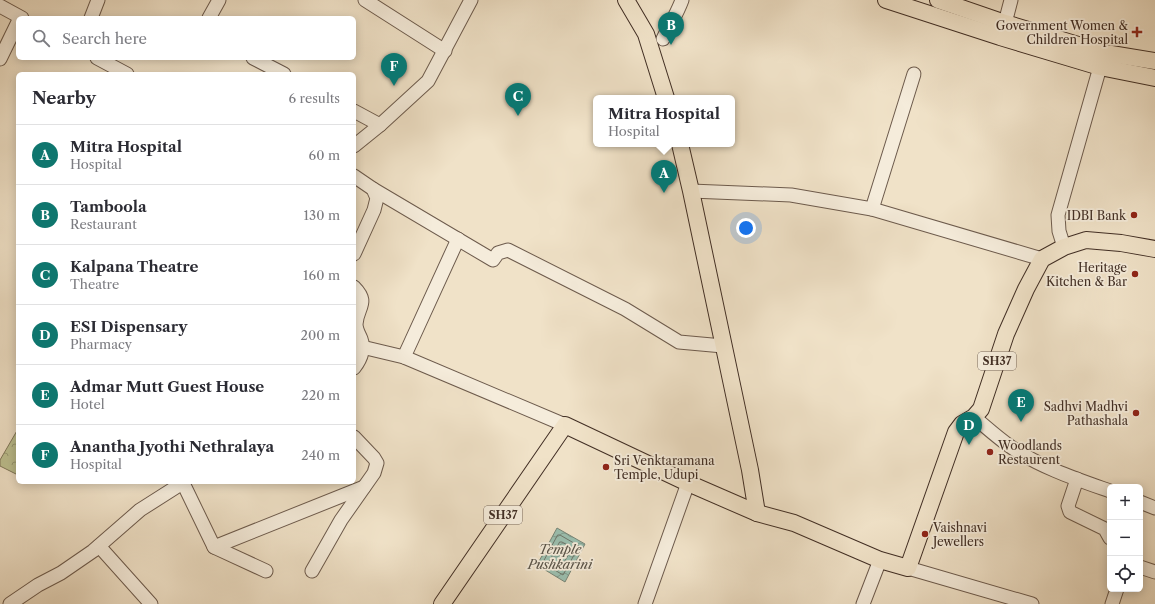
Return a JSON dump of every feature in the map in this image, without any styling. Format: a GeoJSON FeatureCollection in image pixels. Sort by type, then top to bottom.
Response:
{"type":"FeatureCollection","features":[{"type":"Feature","properties":{"kind":"main road"},"geometry":{"type":"LineString","coordinates":[[626,0],[646,34],[665,95]]}},
{"type":"Feature","properties":{"kind":"main road"},"geometry":{"type":"LineString","coordinates":[[886,0],[1000,37],[1100,67],[1155,78]]}},
{"type":"Feature","properties":{"kind":"main road"},"geometry":{"type":"LineString","coordinates":[[938,0],[1105,52],[1155,61]]}},
{"type":"Feature","properties":{"kind":"main road"},"geometry":{"type":"LineString","coordinates":[[681,147],[754,492],[757,513]]}},
{"type":"Feature","properties":{"kind":"main road"},"geometry":{"type":"LineString","coordinates":[[1042,259],[1064,247],[1086,240],[1155,248]]}},
{"type":"Feature","properties":{"kind":"main road","name":"SH37"},"geometry":{"type":"LineString","coordinates":[[908,568],[956,432],[962,424],[974,417],[980,409],[1006,334],[1026,289],[1042,259]]}},
{"type":"Feature","properties":{"kind":"main road"},"geometry":{"type":"LineString","coordinates":[[565,425],[688,484],[757,513],[794,523],[880,560],[908,568]]}},
{"type":"Feature","properties":{"kind":"main road","name":"SH37"},"geometry":{"type":"LineString","coordinates":[[447,602],[565,425]]}},
{"type":"Feature","properties":{"kind":"street"},"geometry":{"type":"LineString","coordinates":[[92,16],[98,0]]}},
{"type":"Feature","properties":{"kind":"street"},"geometry":{"type":"LineString","coordinates":[[210,16],[219,0]]}},
{"type":"Feature","properties":{"kind":"street"},"geometry":{"type":"LineString","coordinates":[[365,0],[445,51]]}},
{"type":"Feature","properties":{"kind":"street"},"geometry":{"type":"LineString","coordinates":[[356,144],[428,82],[471,0]]}},
{"type":"Feature","properties":{"kind":"street"},"geometry":{"type":"LineString","coordinates":[[663,39],[682,0]]}},
{"type":"Feature","properties":{"kind":"street"},"geometry":{"type":"LineString","coordinates":[[1005,22],[1011,0]]}},
{"type":"Feature","properties":{"kind":"street"},"geometry":{"type":"LineString","coordinates":[[0,6],[16,16]]}},
{"type":"Feature","properties":{"kind":"street"},"geometry":{"type":"LineString","coordinates":[[0,59],[16,27]]}},
{"type":"Feature","properties":{"kind":"street"},"geometry":{"type":"LineString","coordinates":[[101,60],[122,72]]}},
{"type":"Feature","properties":{"kind":"street"},"geometry":{"type":"LineString","coordinates":[[257,60],[280,72]]}},
{"type":"Feature","properties":{"kind":"street"},"geometry":{"type":"LineString","coordinates":[[1064,247],[1059,231],[1058,216],[1100,67]]}},
{"type":"Feature","properties":{"kind":"street"},"geometry":{"type":"LineString","coordinates":[[872,209],[914,74]]}},
{"type":"Feature","properties":{"kind":"street"},"geometry":{"type":"LineString","coordinates":[[356,112],[380,125]]}},
{"type":"Feature","properties":{"kind":"street"},"geometry":{"type":"LineString","coordinates":[[356,177],[493,260],[498,253],[508,250],[625,310],[679,342],[723,346]]}},
{"type":"Feature","properties":{"kind":"street"},"geometry":{"type":"LineString","coordinates":[[356,250],[374,210],[377,198],[373,189]]}},
{"type":"Feature","properties":{"kind":"street"},"geometry":{"type":"LineString","coordinates":[[691,191],[791,195],[872,209],[1042,259]]}},
{"type":"Feature","properties":{"kind":"street"},"geometry":{"type":"LineString","coordinates":[[404,357],[458,239]]}},
{"type":"Feature","properties":{"kind":"street"},"geometry":{"type":"LineString","coordinates":[[356,290],[360,293],[363,300],[356,323],[357,333],[362,346],[362,355],[356,365]]}},
{"type":"Feature","properties":{"kind":"street"},"geometry":{"type":"LineString","coordinates":[[362,346],[404,357],[565,425]]}},
{"type":"Feature","properties":{"kind":"street"},"geometry":{"type":"LineString","coordinates":[[974,417],[1011,447],[1044,465],[1107,490]]}},
{"type":"Feature","properties":{"kind":"street"},"geometry":{"type":"LineString","coordinates":[[312,572],[341,520],[374,473],[377,463],[356,439]]}},
{"type":"Feature","properties":{"kind":"street"},"geometry":{"type":"LineString","coordinates":[[1077,479],[1068,506],[1070,512],[1107,534]]}},
{"type":"Feature","properties":{"kind":"street"},"geometry":{"type":"LineString","coordinates":[[10,604],[38,585],[61,573],[99,546],[140,510],[180,484]]}},
{"type":"Feature","properties":{"kind":"street"},"geometry":{"type":"LineString","coordinates":[[184,484],[214,547],[266,571]]}},
{"type":"Feature","properties":{"kind":"street"},"geometry":{"type":"LineString","coordinates":[[645,604],[688,484]]}},
{"type":"Feature","properties":{"kind":"street"},"geometry":{"type":"LineString","coordinates":[[214,547],[364,487]]}},
{"type":"Feature","properties":{"kind":"street"},"geometry":{"type":"LineString","coordinates":[[1143,503],[1155,508]]}},
{"type":"Feature","properties":{"kind":"street"},"geometry":{"type":"LineString","coordinates":[[99,546],[151,604]]}},
{"type":"Feature","properties":{"kind":"street"},"geometry":{"type":"LineString","coordinates":[[863,604],[880,560]]}},
{"type":"Feature","properties":{"kind":"street"},"geometry":{"type":"LineString","coordinates":[[908,568],[1030,604]]}},
{"type":"Feature","properties":{"kind":"street"},"geometry":{"type":"LineString","coordinates":[[1143,568],[1155,572]]}},
{"type":"Feature","properties":{"kind":"street"},"geometry":{"type":"LineString","coordinates":[[1112,604],[1116,592]]}},
{"type":"Feature","properties":{"kind":"green space"},"geometry":{"type":"Polygon","coordinates":[[[16,432],[16,474],[0,466],[0,460],[16,432]]]}},
{"type":"Feature","properties":{"kind":"water","name":"Temple Pushkarini"},"geometry":{"type":"Polygon","coordinates":[[[557,528],[585,544],[565,582],[537,565],[557,528]]]}},
{"type":"Feature","properties":{"kind":"place","name":"Government Women & Children Hospital"},"geometry":{"type":"Point","coordinates":[1137,32]}},
{"type":"Feature","properties":{"kind":"place","name":"Tamboola"},"geometry":{"type":"Point","coordinates":[671,45]}},
{"type":"Feature","properties":{"kind":"place","name":"Anantha Jyothi Nethralaya"},"geometry":{"type":"Point","coordinates":[394,86]}},
{"type":"Feature","properties":{"kind":"place","name":"Kalpana Theatre"},"geometry":{"type":"Point","coordinates":[518,116]}},
{"type":"Feature","properties":{"kind":"place","name":"Mitra Hospital"},"geometry":{"type":"Point","coordinates":[664,193]}},
{"type":"Feature","properties":{"kind":"place","name":"IDBI Bank"},"geometry":{"type":"Point","coordinates":[1134,215]}},
{"type":"Feature","properties":{"kind":"place","name":"Heritage Kitchen & Bar"},"geometry":{"type":"Point","coordinates":[1135,274]}},
{"type":"Feature","properties":{"kind":"place","name":"Sadhvi Madhvi Pathashala"},"geometry":{"type":"Point","coordinates":[1136,413]}},
{"type":"Feature","properties":{"kind":"place","name":"Admar Mutt Guest House"},"geometry":{"type":"Point","coordinates":[1021,422]}},
{"type":"Feature","properties":{"kind":"place","name":"ESI Dispensary"},"geometry":{"type":"Point","coordinates":[969,445]}},
{"type":"Feature","properties":{"kind":"place","name":"Woodlands Restaurent"},"geometry":{"type":"Point","coordinates":[990,452]}},
{"type":"Feature","properties":{"kind":"place","name":"Sri Venktaramana Temple, Udupi"},"geometry":{"type":"Point","coordinates":[606,467]}},
{"type":"Feature","properties":{"kind":"place","name":"Vaishnavi Jewellers"},"geometry":{"type":"Point","coordinates":[925,534]}}]}
